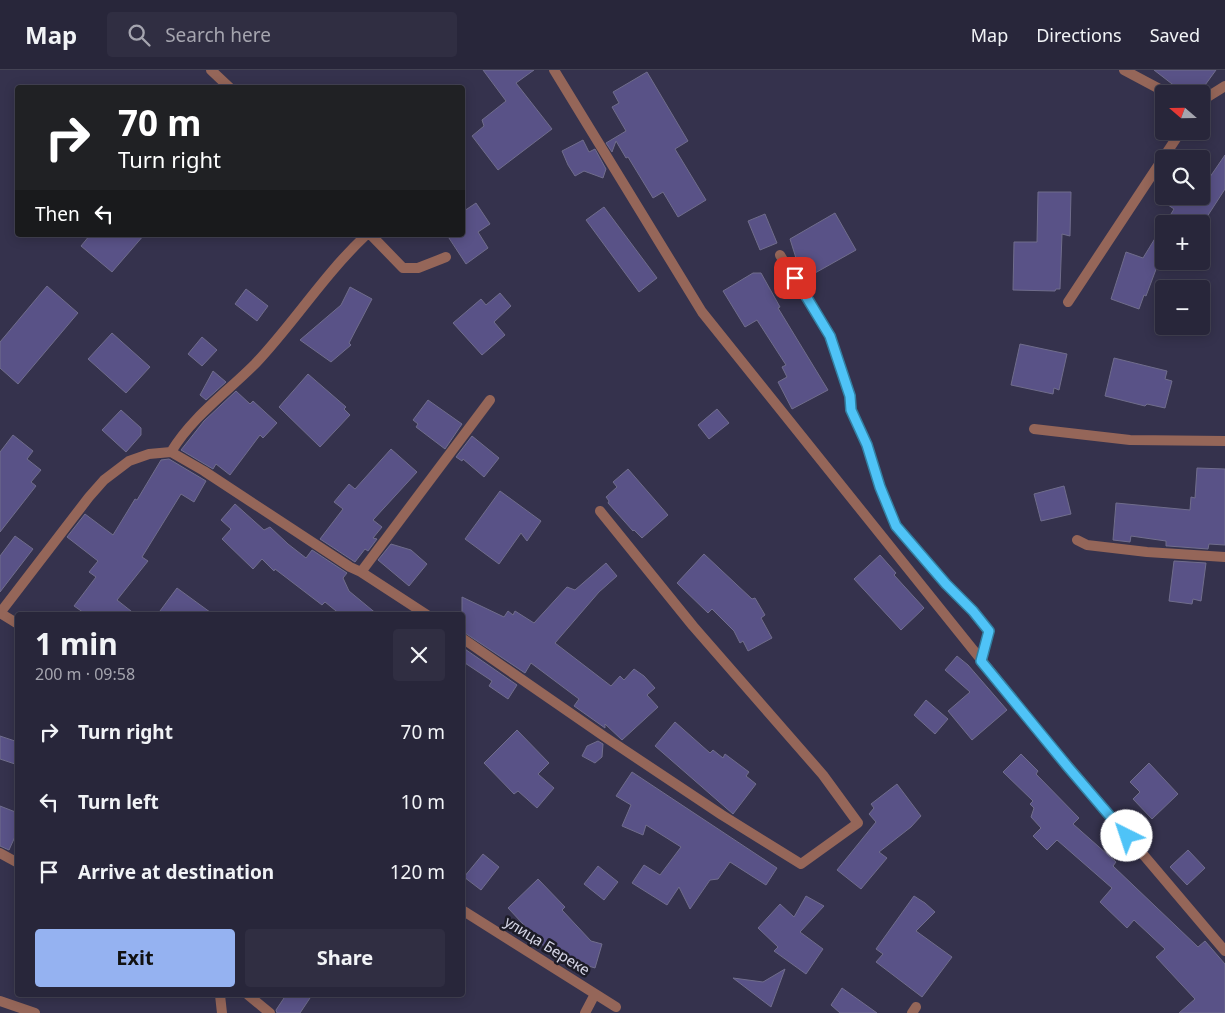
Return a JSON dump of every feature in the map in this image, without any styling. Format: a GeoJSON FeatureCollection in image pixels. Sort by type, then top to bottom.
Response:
{"type":"FeatureCollection","features":[{"type":"Feature","properties":{"kind":"street"},"geometry":{"type":"LineString","coordinates":[[211,70],[227,85]]}},
{"type":"Feature","properties":{"kind":"street"},"geometry":{"type":"LineString","coordinates":[[554,70],[702,312],[981,661],[1068,767],[1225,951]]}},
{"type":"Feature","properties":{"kind":"street"},"geometry":{"type":"LineString","coordinates":[[1124,70],[1155,87]]}},
{"type":"Feature","properties":{"kind":"street"},"geometry":{"type":"LineString","coordinates":[[1210,95],[1225,86]]}},
{"type":"Feature","properties":{"kind":"street"},"geometry":{"type":"LineString","coordinates":[[1068,302],[1175,140]]}},
{"type":"Feature","properties":{"kind":"street"},"geometry":{"type":"LineString","coordinates":[[171,452],[182,434],[256,363],[330,273],[365,237],[379,244],[403,268],[418,268],[446,256]]}},
{"type":"Feature","properties":{"kind":"street"},"geometry":{"type":"LineString","coordinates":[[780,255],[830,336],[850,396],[851,410],[867,445],[880,487],[896,526],[989,631],[981,661]]}},
{"type":"Feature","properties":{"kind":"street"},"geometry":{"type":"LineString","coordinates":[[361,572],[490,400]]}},
{"type":"Feature","properties":{"kind":"street"},"geometry":{"type":"LineString","coordinates":[[1034,429],[1130,440],[1225,441]]}},
{"type":"Feature","properties":{"kind":"street"},"geometry":{"type":"LineString","coordinates":[[15,622],[0,613],[104,480],[129,461],[149,454],[171,452],[204,471],[350,568],[361,572],[422,612]]}},
{"type":"Feature","properties":{"kind":"street"},"geometry":{"type":"LineString","coordinates":[[465,640],[604,737],[722,815],[801,864],[858,823],[823,775],[693,626],[600,511]]}},
{"type":"Feature","properties":{"kind":"street"},"geometry":{"type":"LineString","coordinates":[[1077,540],[1087,544],[1147,552],[1225,557]]}},
{"type":"Feature","properties":{"kind":"street"},"geometry":{"type":"LineString","coordinates":[[0,853],[15,861]]}},
{"type":"Feature","properties":{"kind":"street","name":"улица Береке"},"geometry":{"type":"LineString","coordinates":[[465,912],[616,1007]]}},
{"type":"Feature","properties":{"kind":"street"},"geometry":{"type":"LineString","coordinates":[[585,1013],[595,994]]}},
{"type":"Feature","properties":{"kind":"street"},"geometry":{"type":"LineString","coordinates":[[220,997],[222,1013]]}},
{"type":"Feature","properties":{"kind":"street"},"geometry":{"type":"LineString","coordinates":[[250,997],[270,1013]]}},
{"type":"Feature","properties":{"kind":"street"},"geometry":{"type":"LineString","coordinates":[[0,1001],[35,1013]]}},
{"type":"Feature","properties":{"kind":"building"},"geometry":{"type":"Polygon","coordinates":[[[483,70],[534,70],[516,83],[552,129],[498,170],[472,136],[484,126],[482,120],[506,101],[483,70]]]}},
{"type":"Feature","properties":{"kind":"building"},"geometry":{"type":"Polygon","coordinates":[[[1154,70],[1216,70],[1205,85],[1173,85],[1154,70]]]}},
{"type":"Feature","properties":{"kind":"building"},"geometry":{"type":"Polygon","coordinates":[[[647,72],[688,141],[675,149],[706,200],[678,217],[663,192],[653,198],[616,141],[612,152],[606,143],[626,131],[612,107],[619,103],[613,92],[647,72]]]}},
{"type":"Feature","properties":{"kind":"building"},"geometry":{"type":"Polygon","coordinates":[[[583,140],[589,152],[595,149],[606,169],[603,178],[584,171],[575,176],[568,165],[562,151],[583,140]]]}},
{"type":"Feature","properties":{"kind":"building"},"geometry":{"type":"Polygon","coordinates":[[[1225,155],[1225,189],[1208,215],[1170,215],[1174,209],[1168,205],[1210,205],[1210,177],[1225,155]]]}},
{"type":"Feature","properties":{"kind":"building"},"geometry":{"type":"Polygon","coordinates":[[[1038,192],[1071,192],[1070,236],[1062,234],[1060,289],[1055,291],[1013,290],[1014,242],[1037,242],[1038,192]]]}},
{"type":"Feature","properties":{"kind":"building"},"geometry":{"type":"Polygon","coordinates":[[[476,203],[490,224],[478,232],[488,248],[466,264],[448,237],[465,237],[465,210],[476,203]]]}},
{"type":"Feature","properties":{"kind":"building"},"geometry":{"type":"Polygon","coordinates":[[[604,207],[657,278],[639,292],[586,220],[604,207]]]}},
{"type":"Feature","properties":{"kind":"building"},"geometry":{"type":"Polygon","coordinates":[[[835,213],[856,250],[815,273],[802,277],[790,239],[835,213]]]}},
{"type":"Feature","properties":{"kind":"building"},"geometry":{"type":"Polygon","coordinates":[[[765,214],[777,243],[760,250],[748,221],[765,214]]]}},
{"type":"Feature","properties":{"kind":"building"},"geometry":{"type":"Polygon","coordinates":[[[88,237],[142,237],[112,272],[81,246],[88,237]]]}},
{"type":"Feature","properties":{"kind":"building"},"geometry":{"type":"Polygon","coordinates":[[[1155,238],[1156,270],[1139,309],[1111,299],[1126,252],[1143,258],[1155,238]]]}},
{"type":"Feature","properties":{"kind":"building"},"geometry":{"type":"Polygon","coordinates":[[[753,273],[761,273],[780,307],[778,308],[828,390],[792,409],[778,382],[787,377],[782,367],[786,365],[757,320],[745,327],[723,291],[753,273]]]}},
{"type":"Feature","properties":{"kind":"building"},"geometry":{"type":"Polygon","coordinates":[[[47,286],[78,313],[18,384],[0,368],[0,342],[47,286]]]}},
{"type":"Feature","properties":{"kind":"building"},"geometry":{"type":"Polygon","coordinates":[[[350,287],[372,299],[349,343],[351,345],[331,362],[300,340],[341,305],[350,287]]]}},
{"type":"Feature","properties":{"kind":"building"},"geometry":{"type":"Polygon","coordinates":[[[246,289],[268,306],[257,321],[235,304],[246,289]]]}},
{"type":"Feature","properties":{"kind":"building"},"geometry":{"type":"Polygon","coordinates":[[[500,293],[511,306],[494,322],[505,335],[482,355],[453,323],[481,299],[486,305],[500,293]]]}},
{"type":"Feature","properties":{"kind":"building"},"geometry":{"type":"Polygon","coordinates":[[[112,333],[150,367],[126,393],[88,359],[112,333]]]}},
{"type":"Feature","properties":{"kind":"building"},"geometry":{"type":"Polygon","coordinates":[[[202,337],[217,350],[202,366],[188,354],[202,337]]]}},
{"type":"Feature","properties":{"kind":"building"},"geometry":{"type":"Polygon","coordinates":[[[1020,344],[1067,354],[1059,390],[1054,388],[1053,394],[1011,385],[1020,344]]]}},
{"type":"Feature","properties":{"kind":"building"},"geometry":{"type":"Polygon","coordinates":[[[1114,358],[1167,371],[1165,379],[1172,381],[1165,408],[1147,404],[1145,406],[1105,396],[1114,358]]]}},
{"type":"Feature","properties":{"kind":"building"},"geometry":{"type":"Polygon","coordinates":[[[213,371],[226,382],[206,400],[200,395],[213,371]]]}},
{"type":"Feature","properties":{"kind":"building"},"geometry":{"type":"Polygon","coordinates":[[[308,374],[346,407],[344,409],[350,415],[320,447],[279,407],[308,374]]]}},
{"type":"Feature","properties":{"kind":"building"},"geometry":{"type":"Polygon","coordinates":[[[236,391],[250,404],[253,401],[277,423],[263,438],[260,435],[230,475],[216,464],[213,469],[181,450],[204,421],[236,391]]]}},
{"type":"Feature","properties":{"kind":"building"},"geometry":{"type":"Polygon","coordinates":[[[428,400],[462,424],[445,449],[416,427],[418,424],[413,420],[428,400]]]}},
{"type":"Feature","properties":{"kind":"building"},"geometry":{"type":"Polygon","coordinates":[[[717,409],[729,423],[709,439],[698,425],[717,409]]]}},
{"type":"Feature","properties":{"kind":"building"},"geometry":{"type":"Polygon","coordinates":[[[121,410],[141,428],[141,435],[126,452],[102,430],[121,410]]]}},
{"type":"Feature","properties":{"kind":"building"},"geometry":{"type":"Polygon","coordinates":[[[13,435],[33,451],[27,459],[41,470],[31,482],[36,486],[0,532],[0,452],[13,435]]]}},
{"type":"Feature","properties":{"kind":"building"},"geometry":{"type":"Polygon","coordinates":[[[472,436],[499,458],[484,477],[463,459],[462,461],[456,457],[472,436]]]}},
{"type":"Feature","properties":{"kind":"building"},"geometry":{"type":"Polygon","coordinates":[[[391,449],[417,472],[373,520],[382,527],[373,538],[377,539],[368,551],[365,549],[355,562],[320,539],[343,509],[334,502],[349,484],[355,489],[391,449]]]}},
{"type":"Feature","properties":{"kind":"building"},"geometry":{"type":"Polygon","coordinates":[[[169,459],[206,481],[194,502],[181,494],[142,557],[148,561],[117,600],[132,612],[83,612],[74,606],[96,577],[89,572],[98,561],[67,537],[85,514],[113,535],[161,460],[169,459]]]}},
{"type":"Feature","properties":{"kind":"building"},"geometry":{"type":"Polygon","coordinates":[[[1197,468],[1225,469],[1225,545],[1209,544],[1208,549],[1166,546],[1166,541],[1131,536],[1130,542],[1113,540],[1116,503],[1190,510],[1191,497],[1195,498],[1197,468]]]}},
{"type":"Feature","properties":{"kind":"building"},"geometry":{"type":"Polygon","coordinates":[[[628,469],[668,515],[642,538],[633,531],[608,503],[609,501],[606,497],[617,487],[613,482],[628,469]]]}},
{"type":"Feature","properties":{"kind":"building"},"geometry":{"type":"Polygon","coordinates":[[[1064,486],[1071,514],[1041,521],[1034,494],[1064,486]]]}},
{"type":"Feature","properties":{"kind":"building"},"geometry":{"type":"Polygon","coordinates":[[[500,491],[541,521],[527,541],[521,533],[499,564],[465,539],[500,491]]]}},
{"type":"Feature","properties":{"kind":"building"},"geometry":{"type":"Polygon","coordinates":[[[235,504],[264,530],[270,527],[306,558],[312,550],[347,573],[343,578],[349,591],[374,612],[337,612],[325,602],[322,605],[275,569],[274,571],[262,559],[253,569],[222,539],[231,529],[221,520],[235,504]]]}},
{"type":"Feature","properties":{"kind":"building"},"geometry":{"type":"Polygon","coordinates":[[[15,536],[33,549],[0,592],[0,556],[15,536]]]}},
{"type":"Feature","properties":{"kind":"building"},"geometry":{"type":"Polygon","coordinates":[[[391,544],[411,550],[427,564],[409,586],[378,560],[391,544]]]}},
{"type":"Feature","properties":{"kind":"building"},"geometry":{"type":"Polygon","coordinates":[[[704,554],[752,599],[755,598],[765,615],[761,618],[772,638],[748,651],[743,641],[740,643],[734,631],[712,609],[708,613],[677,583],[704,554]]]}},
{"type":"Feature","properties":{"kind":"building"},"geometry":{"type":"Polygon","coordinates":[[[880,555],[896,573],[894,575],[924,608],[901,630],[854,579],[880,555]]]}},
{"type":"Feature","properties":{"kind":"building"},"geometry":{"type":"Polygon","coordinates":[[[1174,561],[1206,563],[1201,601],[1193,599],[1192,604],[1169,601],[1174,561]]]}},
{"type":"Feature","properties":{"kind":"building"},"geometry":{"type":"Polygon","coordinates":[[[606,563],[617,576],[599,592],[555,643],[611,686],[620,676],[624,680],[634,669],[644,676],[655,688],[647,695],[658,707],[622,740],[605,724],[605,728],[574,706],[579,699],[531,663],[525,673],[465,633],[465,612],[462,612],[462,597],[504,617],[508,611],[513,615],[515,611],[534,623],[567,587],[575,590],[606,563]]]}},
{"type":"Feature","properties":{"kind":"building"},"geometry":{"type":"Polygon","coordinates":[[[177,588],[210,612],[159,612],[177,588]]]}},
{"type":"Feature","properties":{"kind":"building"},"geometry":{"type":"Polygon","coordinates":[[[465,649],[517,685],[508,699],[489,686],[492,681],[465,663],[465,649]]]}},
{"type":"Feature","properties":{"kind":"building"},"geometry":{"type":"Polygon","coordinates":[[[957,656],[968,665],[1007,710],[972,740],[948,711],[970,692],[945,670],[957,656]]]}},
{"type":"Feature","properties":{"kind":"building"},"geometry":{"type":"Polygon","coordinates":[[[926,700],[948,719],[935,734],[914,715],[926,700]]]}},
{"type":"Feature","properties":{"kind":"building"},"geometry":{"type":"Polygon","coordinates":[[[675,722],[710,753],[713,750],[723,758],[725,754],[749,772],[746,776],[756,784],[733,814],[655,746],[675,722]]]}},
{"type":"Feature","properties":{"kind":"building"},"geometry":{"type":"Polygon","coordinates":[[[517,730],[549,763],[538,774],[554,788],[537,808],[518,791],[514,794],[484,763],[517,730]]]}},
{"type":"Feature","properties":{"kind":"building"},"geometry":{"type":"Polygon","coordinates":[[[0,736],[15,741],[15,764],[0,759],[0,736]]]}},
{"type":"Feature","properties":{"kind":"building"},"geometry":{"type":"Polygon","coordinates":[[[598,741],[603,744],[602,757],[595,763],[582,756],[587,746],[598,741]]]}},
{"type":"Feature","properties":{"kind":"building"},"geometry":{"type":"Polygon","coordinates":[[[1021,754],[1038,771],[1036,774],[1079,818],[1073,824],[1116,862],[1113,866],[1198,947],[1205,941],[1225,964],[1225,1013],[1179,1013],[1195,999],[1156,957],[1165,949],[1134,920],[1127,928],[1100,902],[1112,888],[1057,840],[1047,850],[1033,836],[1041,828],[1031,817],[1034,808],[1030,804],[1033,801],[1003,772],[1021,754]]]}},
{"type":"Feature","properties":{"kind":"building"},"geometry":{"type":"Polygon","coordinates":[[[1149,763],[1178,794],[1152,819],[1133,799],[1140,792],[1130,782],[1149,763]]]}},
{"type":"Feature","properties":{"kind":"building"},"geometry":{"type":"Polygon","coordinates":[[[632,772],[777,868],[766,885],[730,862],[718,879],[710,880],[690,909],[679,887],[667,905],[632,883],[644,865],[660,875],[681,847],[646,825],[643,835],[622,826],[631,805],[616,796],[632,772]]]}},
{"type":"Feature","properties":{"kind":"building"},"geometry":{"type":"Polygon","coordinates":[[[897,784],[921,816],[911,827],[879,852],[887,858],[861,889],[837,870],[876,822],[869,814],[874,808],[871,804],[897,784]]]}},
{"type":"Feature","properties":{"kind":"building"},"geometry":{"type":"Polygon","coordinates":[[[0,806],[15,812],[15,837],[9,850],[0,846],[0,806]]]}},
{"type":"Feature","properties":{"kind":"building"},"geometry":{"type":"Polygon","coordinates":[[[1188,850],[1205,868],[1187,885],[1170,867],[1188,850]]]}},
{"type":"Feature","properties":{"kind":"building"},"geometry":{"type":"Polygon","coordinates":[[[483,854],[499,867],[481,890],[465,876],[483,854]]]}},
{"type":"Feature","properties":{"kind":"building"},"geometry":{"type":"Polygon","coordinates":[[[598,866],[618,882],[604,900],[584,884],[598,866]]]}},
{"type":"Feature","properties":{"kind":"building"},"geometry":{"type":"Polygon","coordinates":[[[538,879],[565,907],[562,910],[591,941],[602,944],[595,968],[552,955],[508,908],[538,879]]]}},
{"type":"Feature","properties":{"kind":"building"},"geometry":{"type":"Polygon","coordinates":[[[806,896],[824,906],[800,932],[823,949],[806,974],[774,951],[778,947],[758,928],[780,904],[794,917],[806,896]]]}},
{"type":"Feature","properties":{"kind":"building"},"geometry":{"type":"Polygon","coordinates":[[[914,896],[935,912],[916,931],[952,957],[922,997],[876,962],[883,954],[876,949],[914,896]]]}},
{"type":"Feature","properties":{"kind":"building"},"geometry":{"type":"Polygon","coordinates":[[[785,969],[771,1007],[733,978],[763,982],[785,969]]]}},
{"type":"Feature","properties":{"kind":"building"},"geometry":{"type":"Polygon","coordinates":[[[842,988],[877,1013],[840,1013],[831,1005],[842,988]]]}},
{"type":"Feature","properties":{"kind":"building"},"geometry":{"type":"Polygon","coordinates":[[[285,997],[311,997],[300,1013],[277,1013],[276,1010],[285,997]]]}},
{"type":"Feature","properties":{"kind":"route"},"geometry":{"type":"LineString","coordinates":[[795,278],[830,336],[850,396],[851,410],[867,445],[880,487],[896,526],[989,631],[981,661],[1127,836]]}}]}
